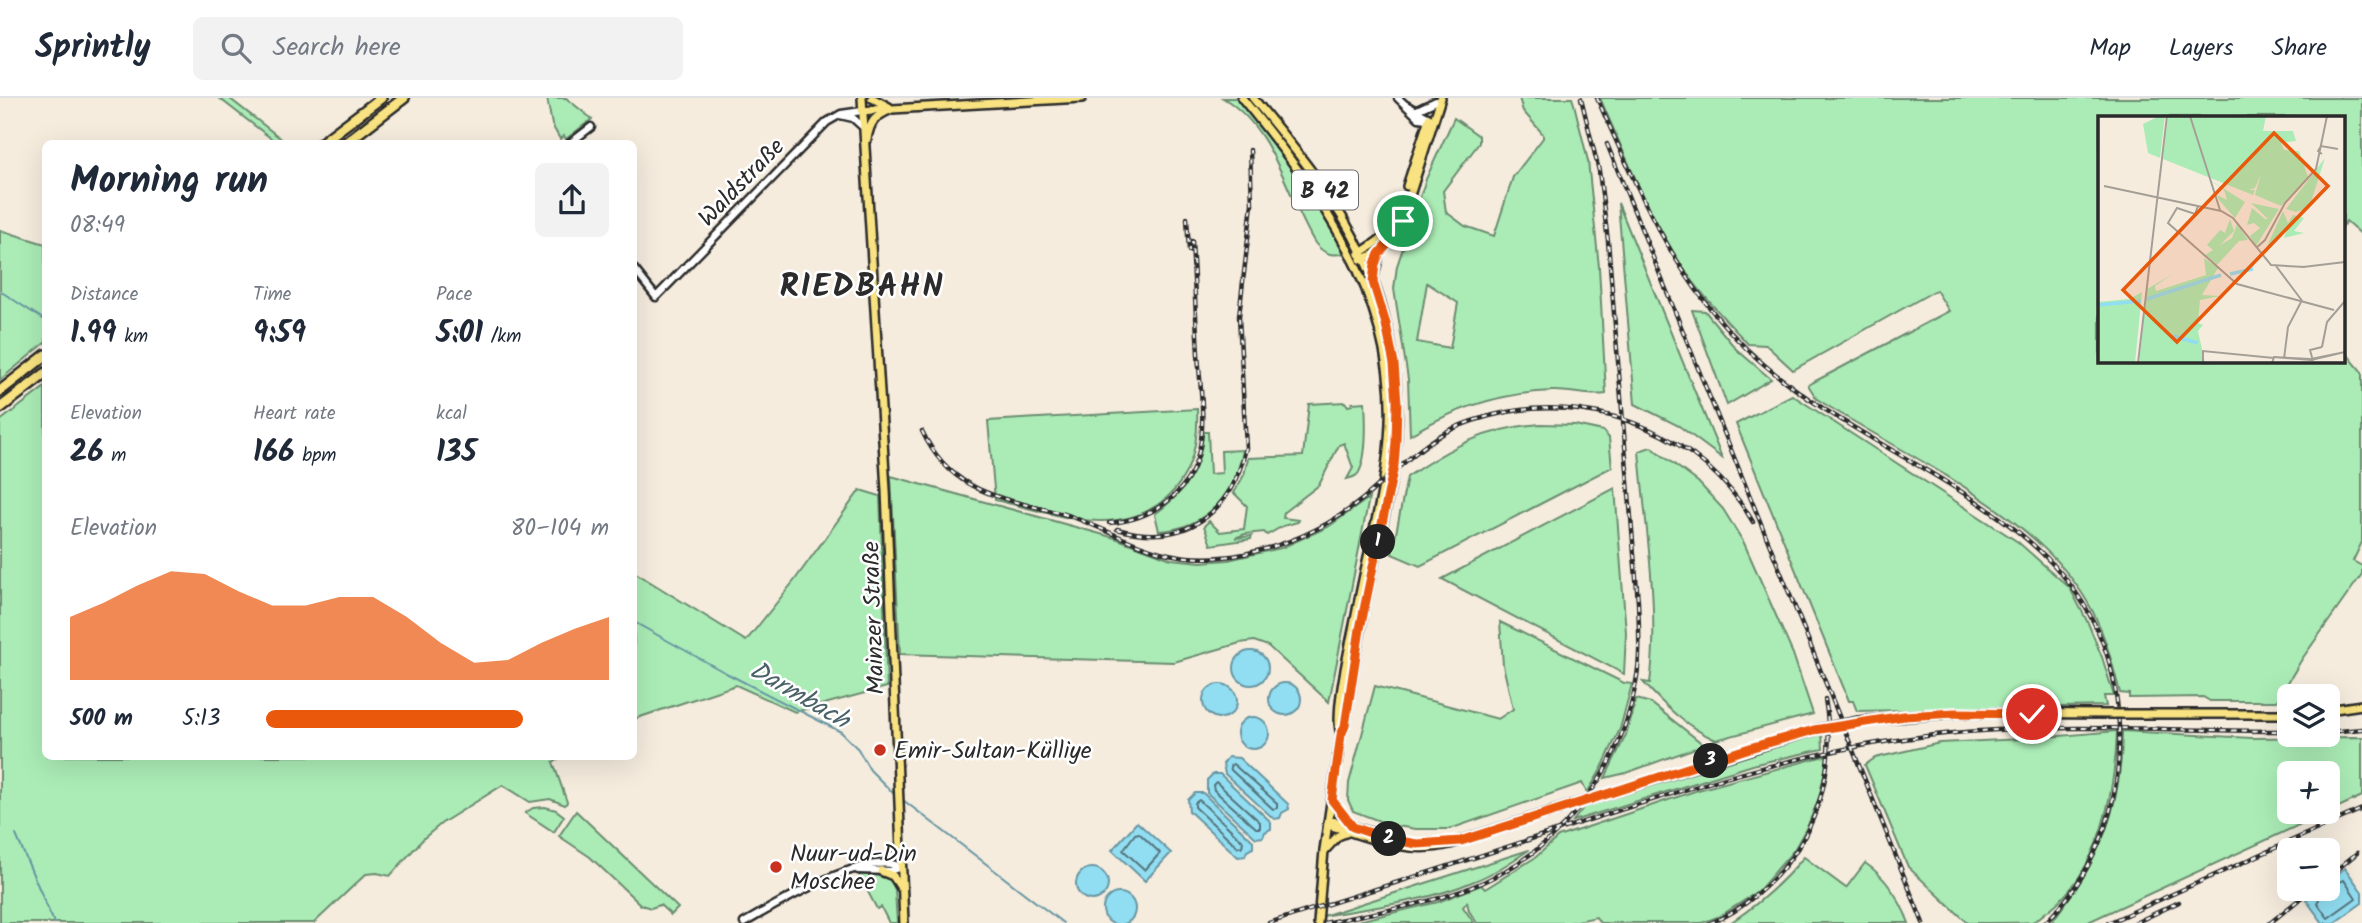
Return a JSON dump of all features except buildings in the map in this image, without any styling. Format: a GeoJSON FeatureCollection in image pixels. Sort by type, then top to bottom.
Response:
{"type":"FeatureCollection","features":[{"type":"Feature","properties":{"kind":"highway"},"geometry":{"type":"LineString","coordinates":[[325,140],[381,98]]}},
{"type":"Feature","properties":{"kind":"highway"},"geometry":{"type":"LineString","coordinates":[[349,140],[404,98]]}},
{"type":"Feature","properties":{"kind":"highway"},"geometry":{"type":"LineString","coordinates":[[0,391],[42,358]]}},
{"type":"Feature","properties":{"kind":"highway"},"geometry":{"type":"LineString","coordinates":[[0,408],[42,376]]}},
{"type":"Feature","properties":{"kind":"main road","name":"Mainzer Straße"},"geometry":{"type":"LineString","coordinates":[[862,98],[886,480],[904,923]]}},
{"type":"Feature","properties":{"kind":"main road"},"geometry":{"type":"LineString","coordinates":[[872,98],[892,109]]}},
{"type":"Feature","properties":{"kind":"main road"},"geometry":{"type":"LineString","coordinates":[[862,111],[1082,98]]}},
{"type":"Feature","properties":{"kind":"main road","name":"B 42"},"geometry":{"type":"LineString","coordinates":[[1242,98],[1319,198],[1354,259],[1368,295],[1389,387],[1390,422],[1385,473],[1344,682],[1338,726],[1341,735]]}},
{"type":"Feature","properties":{"kind":"main road","name":"B 42"},"geometry":{"type":"LineString","coordinates":[[1253,98],[1321,185],[1362,256],[1386,324],[1394,364],[1396,441],[1390,486],[1360,629],[1329,823]]}},
{"type":"Feature","properties":{"kind":"main road"},"geometry":{"type":"LineString","coordinates":[[1373,282],[1379,254],[1403,221],[1438,99]]}},
{"type":"Feature","properties":{"kind":"main road"},"geometry":{"type":"LineString","coordinates":[[866,142],[873,119],[892,109]]}},
{"type":"Feature","properties":{"kind":"main road"},"geometry":{"type":"LineString","coordinates":[[1362,256],[1394,226],[1431,119]]}},
{"type":"Feature","properties":{"kind":"main road"},"geometry":{"type":"LineString","coordinates":[[1354,259],[1379,254]]}},
{"type":"Feature","properties":{"kind":"main road"},"geometry":{"type":"LineString","coordinates":[[2340,708],[2362,705]]}},
{"type":"Feature","properties":{"kind":"main road"},"geometry":{"type":"LineString","coordinates":[[1318,923],[1329,823],[1404,843],[1461,841],[1814,730],[1859,721],[1955,713],[2277,714]]}},
{"type":"Feature","properties":{"kind":"main road"},"geometry":{"type":"LineString","coordinates":[[1332,800],[1351,829]]}},
{"type":"Feature","properties":{"kind":"main road"},"geometry":{"type":"LineString","coordinates":[[1324,850],[1338,836],[1351,829]]}},
{"type":"Feature","properties":{"kind":"main road"},"geometry":{"type":"LineString","coordinates":[[882,868],[893,876],[902,888]]}},
{"type":"Feature","properties":{"kind":"street"},"geometry":{"type":"LineString","coordinates":[[1414,112],[1438,99]]}},
{"type":"Feature","properties":{"kind":"street"},"geometry":{"type":"LineString","coordinates":[[1400,100],[1422,120],[1431,119]]}},
{"type":"Feature","properties":{"kind":"street"},"geometry":{"type":"LineString","coordinates":[[838,115],[862,111]]}},
{"type":"Feature","properties":{"kind":"street"},"geometry":{"type":"LineString","coordinates":[[1414,112],[1422,124],[1422,139]]}},
{"type":"Feature","properties":{"kind":"street"},"geometry":{"type":"LineString","coordinates":[[838,115],[853,118],[863,128]]}},
{"type":"Feature","properties":{"kind":"street","name":"Waldstraße"},"geometry":{"type":"LineString","coordinates":[[637,273],[656,296],[825,124],[838,115]]}},
{"type":"Feature","properties":{"kind":"street"},"geometry":{"type":"LineString","coordinates":[[574,140],[591,127]]}},
{"type":"Feature","properties":{"kind":"street"},"geometry":{"type":"LineString","coordinates":[[882,868],[900,849]]}},
{"type":"Feature","properties":{"kind":"street"},"geometry":{"type":"LineString","coordinates":[[744,923],[825,880],[852,870],[897,870],[901,867]]}},
{"type":"Feature","properties":{"kind":"green space"},"geometry":{"type":"Polygon","coordinates":[[[219,98],[229,98],[283,140],[273,140],[219,98]]]}},
{"type":"Feature","properties":{"kind":"green space"},"geometry":{"type":"Polygon","coordinates":[[[547,98],[566,98],[592,119],[566,139],[564,136],[560,139],[552,125],[547,98]]]}},
{"type":"Feature","properties":{"kind":"green space"},"geometry":{"type":"Polygon","coordinates":[[[1223,98],[1238,98],[1281,151],[1329,219],[1344,253],[1328,253],[1315,243],[1267,144],[1240,111],[1223,98]]]}},
{"type":"Feature","properties":{"kind":"green space"},"geometry":{"type":"Polygon","coordinates":[[[1519,98],[1572,98],[1574,104],[1588,161],[1599,267],[1606,394],[1552,391],[1514,395],[1461,410],[1410,435],[1408,379],[1394,289],[1397,266],[1426,179],[1454,118],[1479,136],[1479,143],[1443,191],[1446,212],[1465,226],[1494,236],[1513,177],[1543,138],[1543,134],[1523,111],[1519,98]],[[1427,283],[1417,342],[1450,348],[1458,303],[1427,283]]]}},
{"type":"Feature","properties":{"kind":"green space"},"geometry":{"type":"Polygon","coordinates":[[[1600,98],[2362,98],[2362,235],[2346,221],[2344,224],[2344,116],[2098,116],[2098,362],[2344,362],[2344,350],[2362,372],[2362,542],[2353,561],[2362,566],[2362,574],[2287,684],[2277,684],[2277,701],[2210,701],[2203,697],[2129,698],[2129,694],[2120,693],[2112,662],[2093,612],[2070,577],[2041,546],[1970,490],[1817,399],[1808,385],[1949,311],[1936,290],[1793,370],[1766,345],[1748,344],[1710,302],[1676,257],[1645,199],[1600,98]]]}},
{"type":"Feature","properties":{"kind":"green space"},"geometry":{"type":"Polygon","coordinates":[[[1618,203],[1722,458],[1679,426],[1635,404],[1618,203]]]}},
{"type":"Feature","properties":{"kind":"green space"},"geometry":{"type":"Polygon","coordinates":[[[0,230],[42,243],[42,345],[0,380],[0,230]]]}},
{"type":"Feature","properties":{"kind":"green space"},"geometry":{"type":"Polygon","coordinates":[[[1692,310],[1705,311],[1736,349],[1771,379],[1727,405],[1692,310]]]}},
{"type":"Feature","properties":{"kind":"green space"},"geometry":{"type":"Polygon","coordinates":[[[42,389],[42,760],[556,760],[553,762],[567,802],[565,805],[550,799],[530,802],[503,785],[442,823],[424,838],[390,876],[366,874],[314,923],[0,923],[0,421],[42,389]]]}},
{"type":"Feature","properties":{"kind":"green space"},"geometry":{"type":"Polygon","coordinates":[[[1792,395],[2018,542],[2070,588],[2102,657],[2114,696],[2104,696],[2106,706],[1857,711],[1853,701],[1849,701],[1736,424],[1792,395]]]}},
{"type":"Feature","properties":{"kind":"green space"},"geometry":{"type":"Polygon","coordinates":[[[1345,402],[1348,406],[1365,402],[1365,446],[1358,474],[1347,479],[1353,468],[1344,443],[1339,445],[1319,485],[1284,512],[1283,518],[1299,520],[1298,522],[1283,526],[1267,535],[1264,532],[1245,534],[1235,538],[1252,536],[1251,539],[1211,545],[1204,526],[1209,521],[1220,532],[1244,529],[1247,506],[1234,493],[1244,475],[1248,458],[1303,456],[1309,404],[1345,402]]]}},
{"type":"Feature","properties":{"kind":"green space"},"geometry":{"type":"Polygon","coordinates":[[[1197,409],[1196,437],[1191,461],[1181,481],[1167,498],[1149,510],[1128,518],[1103,521],[1075,519],[995,500],[988,421],[1197,409]]]}},
{"type":"Feature","properties":{"kind":"green space"},"geometry":{"type":"Polygon","coordinates":[[[1541,424],[1575,425],[1603,431],[1609,438],[1612,467],[1420,566],[1392,554],[1407,477],[1470,440],[1503,430],[1541,424]]]}},
{"type":"Feature","properties":{"kind":"green space"},"geometry":{"type":"Polygon","coordinates":[[[1203,432],[1208,432],[1210,474],[1222,473],[1221,451],[1243,450],[1233,481],[1226,494],[1205,516],[1176,528],[1159,531],[1155,514],[1175,498],[1190,479],[1199,457],[1203,432]]]}},
{"type":"Feature","properties":{"kind":"green space"},"geometry":{"type":"Polygon","coordinates":[[[1651,447],[1698,482],[1723,509],[1744,543],[1793,654],[1813,714],[1716,740],[1676,715],[1643,682],[1650,683],[1653,626],[1639,451],[1651,447]]]}},
{"type":"Feature","properties":{"kind":"green space"},"geometry":{"type":"Polygon","coordinates":[[[891,476],[1115,538],[1171,559],[1201,562],[1228,560],[1281,548],[1328,527],[1369,498],[1329,702],[1268,646],[1254,641],[1174,662],[900,654],[891,476]]]}},
{"type":"Feature","properties":{"kind":"green space"},"geometry":{"type":"Polygon","coordinates":[[[1615,488],[1626,633],[1624,674],[1442,579],[1615,488]]]}},
{"type":"Feature","properties":{"kind":"green space"},"geometry":{"type":"Polygon","coordinates":[[[860,490],[880,496],[887,687],[795,712],[736,685],[637,718],[637,574],[746,641],[794,581],[860,490]]]}},
{"type":"Feature","properties":{"kind":"green space"},"geometry":{"type":"Polygon","coordinates":[[[1500,622],[1624,683],[1632,684],[1620,729],[1587,793],[1582,783],[1450,829],[1416,829],[1390,825],[1353,811],[1348,800],[1349,783],[1375,686],[1498,719],[1513,709],[1503,665],[1500,622]]]}},
{"type":"Feature","properties":{"kind":"green space"},"geometry":{"type":"Polygon","coordinates":[[[1636,699],[1651,703],[1704,745],[1605,778],[1626,735],[1636,699]]]}},
{"type":"Feature","properties":{"kind":"green space"},"geometry":{"type":"Polygon","coordinates":[[[2117,731],[2108,804],[2092,852],[2081,874],[2066,894],[2032,922],[1968,923],[1908,867],[1865,765],[1875,758],[1940,743],[2117,731]]]}},
{"type":"Feature","properties":{"kind":"green space"},"geometry":{"type":"Polygon","coordinates":[[[2122,731],[2277,738],[2277,747],[2340,747],[2340,737],[2362,737],[2362,796],[2340,806],[2340,761],[2277,761],[2277,824],[2301,824],[2086,923],[2051,923],[2095,856],[2112,811],[2121,760],[2122,731]]]}},
{"type":"Feature","properties":{"kind":"green space"},"geometry":{"type":"Polygon","coordinates":[[[1822,734],[1823,749],[1756,764],[1573,821],[1584,807],[1746,755],[1822,734]]]}},
{"type":"Feature","properties":{"kind":"green space"},"geometry":{"type":"Polygon","coordinates":[[[1828,755],[1820,795],[1794,850],[1761,888],[1720,916],[1702,923],[1600,923],[1596,917],[1568,923],[1477,923],[1467,902],[1463,907],[1474,923],[1350,923],[1438,902],[1481,885],[1485,889],[1536,857],[1558,837],[1698,790],[1828,755]]]}},
{"type":"Feature","properties":{"kind":"green space"},"geometry":{"type":"Polygon","coordinates":[[[545,807],[564,816],[554,832],[525,813],[533,808],[545,807]]]}},
{"type":"Feature","properties":{"kind":"green space"},"geometry":{"type":"Polygon","coordinates":[[[576,811],[678,908],[671,915],[660,905],[651,908],[641,905],[590,857],[559,836],[576,811]]]}},
{"type":"Feature","properties":{"kind":"green space"},"geometry":{"type":"Polygon","coordinates":[[[1529,850],[1495,872],[1454,889],[1399,903],[1323,916],[1529,850]]]}},
{"type":"Feature","properties":{"kind":"green space"},"geometry":{"type":"Polygon","coordinates":[[[1804,857],[1846,888],[1865,863],[1892,890],[1909,923],[1730,923],[1770,893],[1804,857]]]}},
{"type":"Feature","properties":{"kind":"green space"},"geometry":{"type":"Polygon","coordinates":[[[859,875],[875,875],[891,880],[895,890],[897,923],[889,923],[881,907],[877,909],[859,875]]]}},
{"type":"Feature","properties":{"kind":"water"},"geometry":{"type":"Polygon","coordinates":[[[1251,651],[1263,656],[1268,668],[1263,680],[1251,685],[1239,680],[1234,668],[1239,656],[1251,651]]]}},
{"type":"Feature","properties":{"kind":"water"},"geometry":{"type":"Polygon","coordinates":[[[1285,683],[1297,687],[1301,699],[1297,711],[1285,715],[1273,711],[1269,699],[1273,687],[1285,683]]]}},
{"type":"Feature","properties":{"kind":"water"},"geometry":{"type":"Polygon","coordinates":[[[1220,684],[1232,689],[1237,701],[1232,713],[1220,718],[1208,713],[1203,701],[1208,689],[1220,684]]]}},
{"type":"Feature","properties":{"kind":"water"},"geometry":{"type":"Polygon","coordinates":[[[1253,717],[1265,721],[1269,733],[1265,745],[1253,749],[1241,745],[1237,733],[1241,721],[1253,717]]]}},
{"type":"Feature","properties":{"kind":"water"},"geometry":{"type":"Polygon","coordinates":[[[1228,757],[1239,758],[1288,804],[1289,809],[1282,813],[1280,818],[1274,819],[1225,774],[1223,764],[1228,757]]]}},
{"type":"Feature","properties":{"kind":"water"},"geometry":{"type":"Polygon","coordinates":[[[1213,774],[1220,774],[1271,822],[1271,829],[1265,832],[1263,837],[1256,838],[1207,793],[1207,780],[1213,774]]]}},
{"type":"Feature","properties":{"kind":"water"},"geometry":{"type":"Polygon","coordinates":[[[1195,793],[1203,793],[1253,841],[1253,848],[1247,851],[1245,856],[1238,857],[1189,811],[1188,800],[1195,793]]]}},
{"type":"Feature","properties":{"kind":"water"},"geometry":{"type":"Polygon","coordinates":[[[1137,822],[1171,853],[1145,881],[1112,850],[1137,822]]]}},
{"type":"Feature","properties":{"kind":"water"},"geometry":{"type":"Polygon","coordinates":[[[1092,868],[1104,872],[1108,884],[1104,896],[1092,900],[1080,896],[1076,884],[1080,872],[1092,868]]]}},
{"type":"Feature","properties":{"kind":"water"},"geometry":{"type":"Polygon","coordinates":[[[2345,868],[2362,892],[2362,903],[2334,923],[2323,923],[2307,901],[2340,901],[2340,872],[2345,868]]]}},
{"type":"Feature","properties":{"kind":"water"},"geometry":{"type":"Polygon","coordinates":[[[1113,894],[1125,894],[1134,903],[1134,915],[1125,924],[1113,924],[1104,915],[1104,903],[1113,894]]]}},
{"type":"Feature","properties":{"kind":"waterway","name":"Darmbach"},"geometry":{"type":"LineString","coordinates":[[0,291],[42,318]]}},
{"type":"Feature","properties":{"kind":"waterway","name":"Darmbach"},"geometry":{"type":"LineString","coordinates":[[637,624],[841,732],[858,749],[870,770],[895,795]]}},
{"type":"Feature","properties":{"kind":"waterway","name":"Darmbach"},"geometry":{"type":"LineString","coordinates":[[903,800],[1063,923]]}},
{"type":"Feature","properties":{"kind":"waterway"},"geometry":{"type":"LineString","coordinates":[[16,835],[54,923]]}},
{"type":"Feature","properties":{"kind":"railway"},"geometry":{"type":"LineString","coordinates":[[1324,923],[1447,896],[1497,875],[1527,857],[1578,809],[1599,780],[1628,717],[1639,662],[1638,602],[1608,241],[1599,171],[1581,98]]}},
{"type":"Feature","properties":{"kind":"railway"},"geometry":{"type":"LineString","coordinates":[[1597,98],[1660,231],[1678,263],[1721,322],[1747,349],[1803,395],[1988,509],[2041,553],[2084,605],[2111,669],[2119,750],[2117,774],[2107,821],[2088,866],[2076,886],[2045,923]]}},
{"type":"Feature","properties":{"kind":"railway"},"geometry":{"type":"LineString","coordinates":[[1607,144],[1923,923]]}},
{"type":"Feature","properties":{"kind":"railway"},"geometry":{"type":"LineString","coordinates":[[1117,529],[1141,534],[1164,534],[1184,529],[1217,508],[1239,471],[1246,448],[1239,316],[1252,204],[1250,150]]}},
{"type":"Feature","properties":{"kind":"railway"},"geometry":{"type":"LineString","coordinates":[[1187,218],[1189,251]]}},
{"type":"Feature","properties":{"kind":"railway"},"geometry":{"type":"LineString","coordinates":[[1109,523],[1139,517],[1166,502],[1187,480],[1199,451],[1202,403],[1192,241]]}},
{"type":"Feature","properties":{"kind":"railway"},"geometry":{"type":"LineString","coordinates":[[1062,513],[1129,541],[1170,554],[1216,558],[1244,554],[1293,540],[1337,518],[1424,446],[1453,428],[1507,412],[1543,408],[1579,410],[1614,417],[1647,428],[1679,445],[1707,466],[1732,492],[1753,522]]}},
{"type":"Feature","properties":{"kind":"railway"},"geometry":{"type":"LineString","coordinates":[[922,431],[949,470],[966,482],[1004,499],[1070,516]]}},
{"type":"Feature","properties":{"kind":"railway"},"geometry":{"type":"LineString","coordinates":[[1710,923],[1734,911],[1756,895],[1776,876],[1807,831],[1818,807],[1828,754],[1825,699]]}},
{"type":"Feature","properties":{"kind":"railway"},"geometry":{"type":"LineString","coordinates":[[1269,923],[1731,776],[1871,744],[2011,729],[2277,731]]}},
{"type":"Feature","properties":{"kind":"railway"},"geometry":{"type":"LineString","coordinates":[[2340,731],[2362,729]]}},
{"type":"Feature","properties":{"kind":"railway"},"geometry":{"type":"LineString","coordinates":[[2108,923],[2362,809]]}},
{"type":"Feature","properties":{"kind":"railway"},"geometry":{"type":"LineString","coordinates":[[2340,867],[2357,853]]}},
{"type":"Feature","properties":{"kind":"railway"},"geometry":{"type":"LineString","coordinates":[[2270,923],[2297,901]]}},
{"type":"Feature","properties":{"kind":"railway"},"geometry":{"type":"LineString","coordinates":[[2135,923],[2179,902]]}},
{"type":"Feature","properties":{"kind":"place","name":"Emir-Sultan-Külliye"},"geometry":{"type":"Point","coordinates":[880,750]}},
{"type":"Feature","properties":{"kind":"place","name":"Nuur-ud-Din Moschee"},"geometry":{"type":"Point","coordinates":[776,867]}},
{"type":"Feature","properties":{"kind":"district","name":"RIEDBAHN"},"geometry":{"type":"Point","coordinates":[862,285]}},
{"type":"Feature","properties":{"kind":"route"},"geometry":{"type":"LineString","coordinates":[[1403,221],[1379,254],[1373,282],[1386,324],[1394,364],[1397,421],[1394,466],[1360,629],[1332,800],[1341,815],[1353,827],[1404,843],[1461,841],[1814,730],[1904,716],[1955,713],[2032,714]]}}]}
